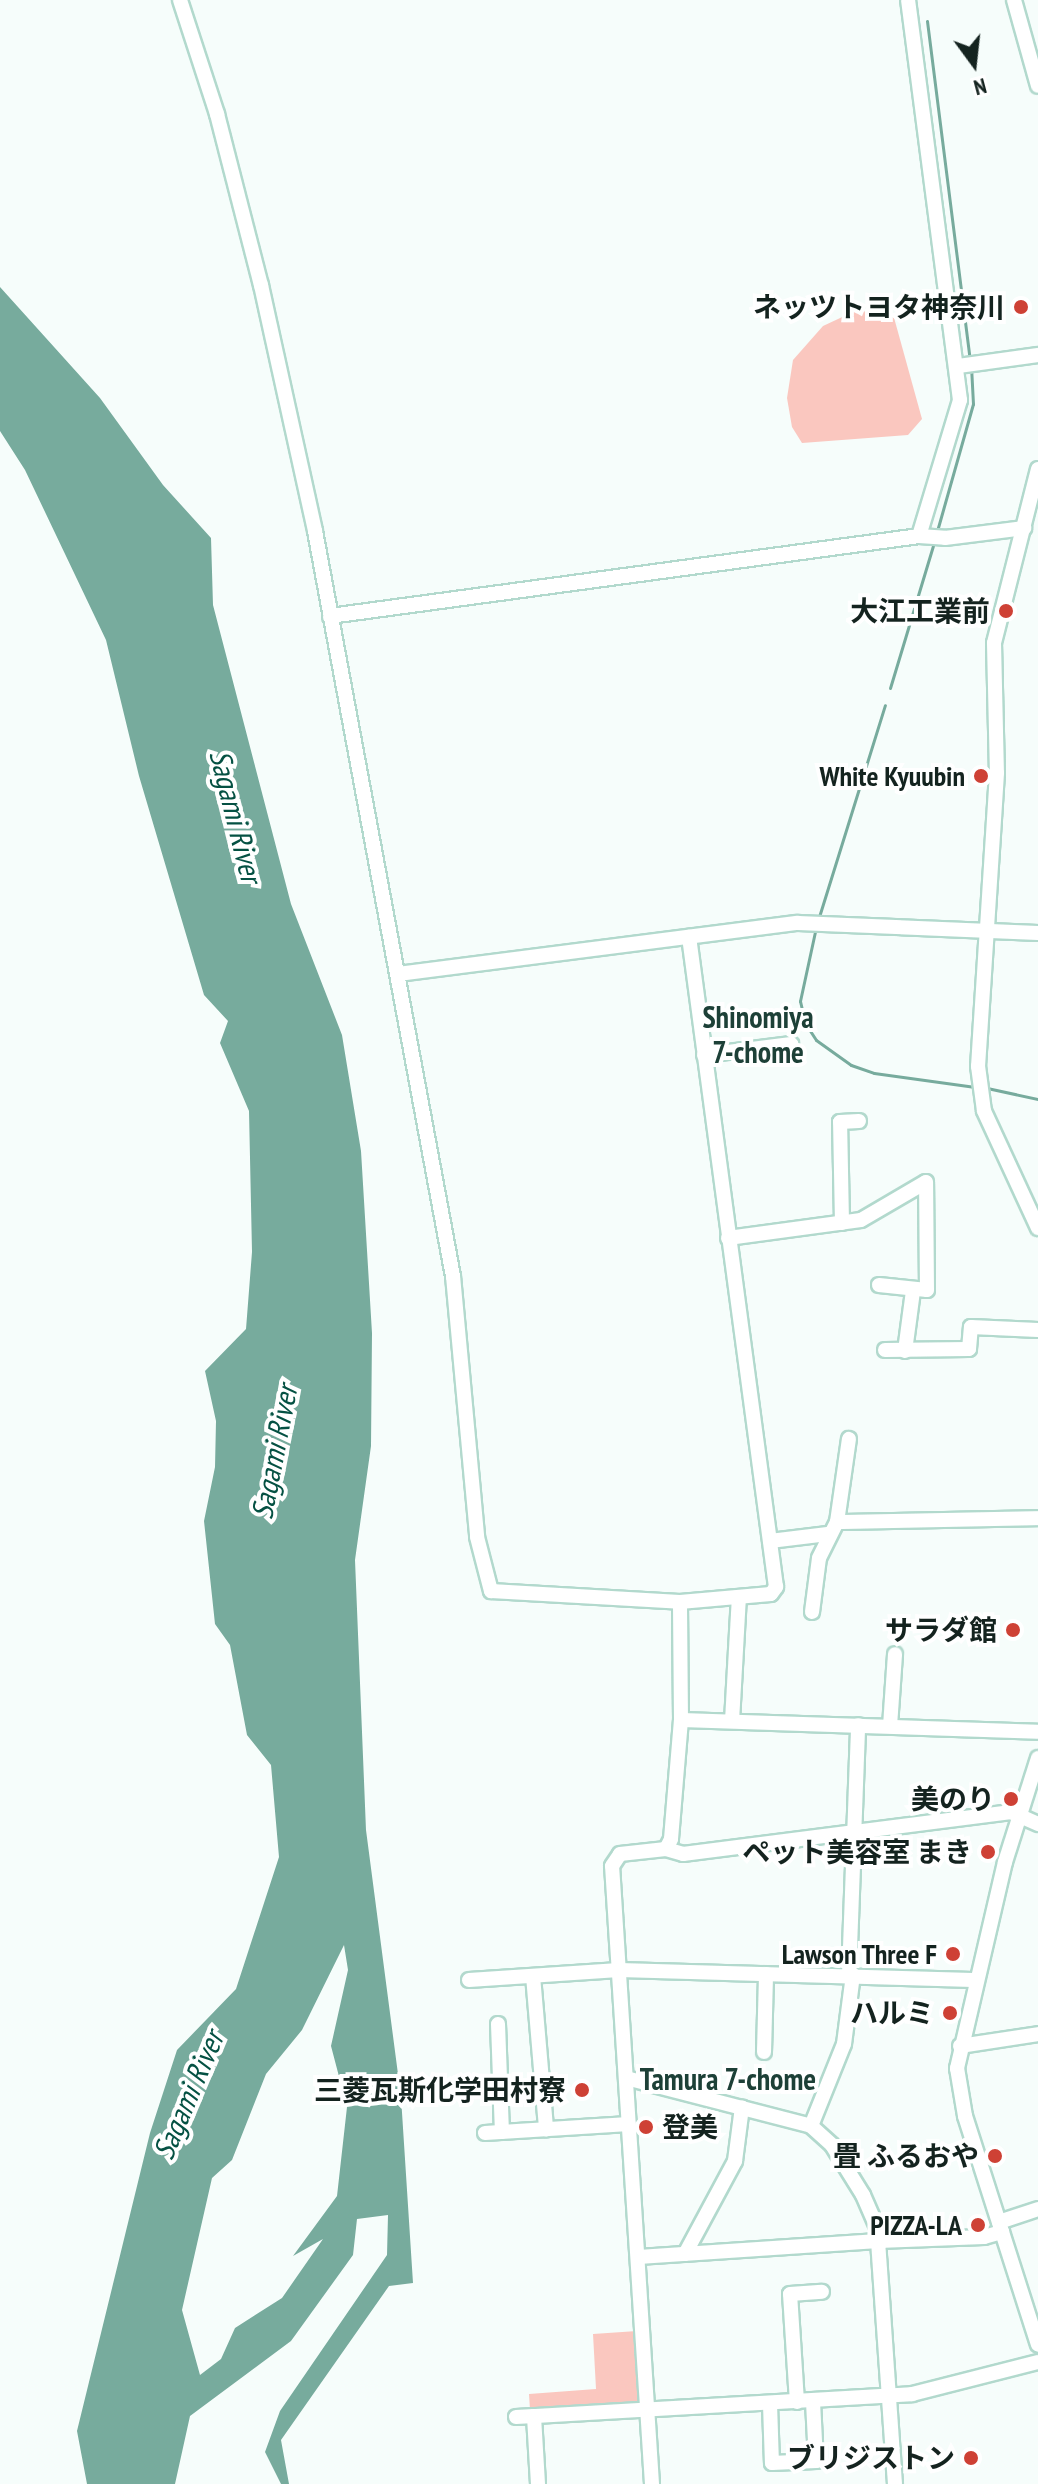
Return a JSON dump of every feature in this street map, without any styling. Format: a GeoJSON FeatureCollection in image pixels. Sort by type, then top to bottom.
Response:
{"type":"FeatureCollection","features":[{"type":"Feature","properties":{"kind":"street"},"geometry":{"type":"LineString","coordinates":[[180,0],[217,114],[261,285],[330,616],[453,1276],[477,1537],[486,1584],[501,1593],[680,1602],[771,1594],[776,1587],[689,937]]}},
{"type":"Feature","properties":{"kind":"street"},"geometry":{"type":"LineString","coordinates":[[908,0],[960,400],[932,537]]}},
{"type":"Feature","properties":{"kind":"street"},"geometry":{"type":"LineString","coordinates":[[1014,0],[1033,48],[1038,86]]}},
{"type":"Feature","properties":{"kind":"street"},"geometry":{"type":"LineString","coordinates":[[958,366],[1038,355]]}},
{"type":"Feature","properties":{"kind":"street"},"geometry":{"type":"LineString","coordinates":[[1038,469],[994,643],[997,761],[985,930],[979,1088],[997,1144],[1038,1228]]}},
{"type":"Feature","properties":{"kind":"street"},"geometry":{"type":"LineString","coordinates":[[330,616],[932,537],[1024,528]]}},
{"type":"Feature","properties":{"kind":"street"},"geometry":{"type":"LineString","coordinates":[[398,974],[808,922],[1038,933]]}},
{"type":"Feature","properties":{"kind":"street"},"geometry":{"type":"LineString","coordinates":[[704,1055],[791,1044]]}},
{"type":"Feature","properties":{"kind":"street"},"geometry":{"type":"LineString","coordinates":[[842,1223],[840,1122],[859,1121]]}},
{"type":"Feature","properties":{"kind":"street"},"geometry":{"type":"LineString","coordinates":[[728,1238],[861,1220],[926,1182],[927,1290],[913,1291],[879,1285]]}},
{"type":"Feature","properties":{"kind":"street"},"geometry":{"type":"LineString","coordinates":[[905,1351],[913,1291]]}},
{"type":"Feature","properties":{"kind":"street"},"geometry":{"type":"LineString","coordinates":[[885,1350],[969,1349],[971,1327],[1038,1330]]}},
{"type":"Feature","properties":{"kind":"street"},"geometry":{"type":"LineString","coordinates":[[812,1612],[819,1558],[832,1528],[849,1439]]}},
{"type":"Feature","properties":{"kind":"street"},"geometry":{"type":"LineString","coordinates":[[770,1541],[832,1528],[1038,1518]]}},
{"type":"Feature","properties":{"kind":"street"},"geometry":{"type":"LineString","coordinates":[[732,1721],[739,1597]]}},
{"type":"Feature","properties":{"kind":"street"},"geometry":{"type":"LineString","coordinates":[[666,1849],[681,1720],[680,1602]]}},
{"type":"Feature","properties":{"kind":"street"},"geometry":{"type":"LineString","coordinates":[[890,1726],[895,1654]]}},
{"type":"Feature","properties":{"kind":"street"},"geometry":{"type":"LineString","coordinates":[[681,1720],[1038,1732]]}},
{"type":"Feature","properties":{"kind":"street"},"geometry":{"type":"LineString","coordinates":[[811,2126],[844,2044],[851,1975],[858,1725]]}},
{"type":"Feature","properties":{"kind":"street"},"geometry":{"type":"LineString","coordinates":[[1038,1758],[1019,1815],[976,1980],[957,2068],[965,2116],[1038,2345]]}},
{"type":"Feature","properties":{"kind":"street"},"geometry":{"type":"LineString","coordinates":[[652,2484],[614,1858],[666,1849],[683,1854],[1019,1815],[1038,1824]]}},
{"type":"Feature","properties":{"kind":"street"},"geometry":{"type":"LineString","coordinates":[[469,1980],[619,1970],[976,1980]]}},
{"type":"Feature","properties":{"kind":"street"},"geometry":{"type":"LineString","coordinates":[[764,2052],[766,1974]]}},
{"type":"Feature","properties":{"kind":"street"},"geometry":{"type":"LineString","coordinates":[[533,1976],[546,2129]]}},
{"type":"Feature","properties":{"kind":"street"},"geometry":{"type":"LineString","coordinates":[[498,2024],[502,2132]]}},
{"type":"Feature","properties":{"kind":"street"},"geometry":{"type":"LineString","coordinates":[[960,2046],[1038,2034]]}},
{"type":"Feature","properties":{"kind":"street"},"geometry":{"type":"LineString","coordinates":[[626,2078],[811,2126],[832,2145],[863,2195],[880,2241],[895,2484]]}},
{"type":"Feature","properties":{"kind":"street"},"geometry":{"type":"LineString","coordinates":[[685,2254],[735,2161],[742,2107]]}},
{"type":"Feature","properties":{"kind":"street"},"geometry":{"type":"LineString","coordinates":[[485,2133],[629,2124]]}},
{"type":"Feature","properties":{"kind":"street"},"geometry":{"type":"LineString","coordinates":[[638,2257],[984,2237],[1038,2209]]}},
{"type":"Feature","properties":{"kind":"street"},"geometry":{"type":"LineString","coordinates":[[797,2402],[790,2294],[822,2292]]}},
{"type":"Feature","properties":{"kind":"street"},"geometry":{"type":"LineString","coordinates":[[516,2417],[813,2402],[890,2395],[1038,2362]]}},
{"type":"Feature","properties":{"kind":"street"},"geometry":{"type":"LineString","coordinates":[[770,2404],[772,2463],[816,2461],[813,2402]]}},
{"type":"Feature","properties":{"kind":"street"},"geometry":{"type":"LineString","coordinates":[[534,2416],[538,2484]]}},
{"type":"Feature","properties":{"kind":"shaded area"},"geometry":{"type":"Polygon","coordinates":[[[853,312],[893,314],[922,419],[908,435],[802,443],[792,427],[787,398],[793,360],[823,326],[853,312]]]}},
{"type":"Feature","properties":{"kind":"shaded area"},"geometry":{"type":"Polygon","coordinates":[[[637,2331],[642,2402],[530,2410],[529,2394],[596,2389],[593,2334],[637,2331]]]}},
{"type":"Feature","properties":{"kind":"water","name":"Sagami River"},"geometry":{"type":"Polygon","coordinates":[[[0,287],[100,398],[163,485],[211,538],[213,605],[291,904],[342,1035],[361,1151],[372,1333],[371,1446],[355,1560],[366,1830],[401,2097],[413,2283],[389,2286],[281,2440],[289,2484],[281,2484],[265,2452],[280,2411],[387,2255],[388,2215],[357,2219],[353,2255],[291,2341],[190,2416],[175,2484],[87,2484],[77,2431],[150,2133],[177,2050],[236,1989],[279,1857],[271,1765],[247,1735],[230,1645],[215,1624],[204,1521],[215,1467],[216,1421],[205,1371],[246,1329],[252,1252],[249,1111],[220,1043],[228,1021],[204,995],[139,776],[106,640],[25,470],[0,431],[0,287]],[[344,1945],[302,2030],[266,2074],[232,2160],[212,2178],[182,2310],[200,2375],[221,2359],[235,2328],[282,2298],[323,2239],[293,2256],[337,2196],[347,2107],[331,2046],[348,1970],[344,1945]]]}},
{"type":"Feature","properties":{"kind":"waterway"},"geometry":{"type":"LineString","coordinates":[[927,21],[970,361]]}},
{"type":"Feature","properties":{"kind":"waterway"},"geometry":{"type":"LineString","coordinates":[[937,531],[973,404],[971,369]]}},
{"type":"Feature","properties":{"kind":"waterway"},"geometry":{"type":"LineString","coordinates":[[890,688],[934,542]]}},
{"type":"Feature","properties":{"kind":"waterway"},"geometry":{"type":"LineString","coordinates":[[818,920],[885,705]]}},
{"type":"Feature","properties":{"kind":"waterway"},"geometry":{"type":"LineString","coordinates":[[816,927],[800,1001],[805,1023],[816,1040],[851,1065],[874,1073],[975,1087]]}},
{"type":"Feature","properties":{"kind":"waterway"},"geometry":{"type":"LineString","coordinates":[[987,1088],[1038,1099]]}},
{"type":"Feature","properties":{"kind":"place","name":"ネッツトヨタ神奈川"},"geometry":{"type":"Point","coordinates":[1021,307]}},
{"type":"Feature","properties":{"kind":"place","name":"大江工業前"},"geometry":{"type":"Point","coordinates":[1006,611]}},
{"type":"Feature","properties":{"kind":"place","name":"White Kyuubin"},"geometry":{"type":"Point","coordinates":[981,776]}},
{"type":"Feature","properties":{"kind":"place","name":"サラダ館"},"geometry":{"type":"Point","coordinates":[1013,1630]}},
{"type":"Feature","properties":{"kind":"place","name":"美のり"},"geometry":{"type":"Point","coordinates":[1011,1799]}},
{"type":"Feature","properties":{"kind":"place","name":"ペット美容室 まき"},"geometry":{"type":"Point","coordinates":[988,1852]}},
{"type":"Feature","properties":{"kind":"place","name":"Lawson Three F"},"geometry":{"type":"Point","coordinates":[953,1954]}},
{"type":"Feature","properties":{"kind":"place","name":"ハルミ"},"geometry":{"type":"Point","coordinates":[950,2013]}},
{"type":"Feature","properties":{"kind":"place","name":"三菱瓦斯化学田村寮"},"geometry":{"type":"Point","coordinates":[582,2090]}},
{"type":"Feature","properties":{"kind":"place","name":"登美"},"geometry":{"type":"Point","coordinates":[646,2127]}},
{"type":"Feature","properties":{"kind":"place","name":"畳 ふるおや"},"geometry":{"type":"Point","coordinates":[995,2156]}},
{"type":"Feature","properties":{"kind":"place","name":"PIZZA-LA"},"geometry":{"type":"Point","coordinates":[978,2225]}},
{"type":"Feature","properties":{"kind":"place","name":"ブリジストン"},"geometry":{"type":"Point","coordinates":[971,2458]}},
{"type":"Feature","properties":{"kind":"district","name":"Shinomiya 7-chome"},"geometry":{"type":"Point","coordinates":[758,1034]}},
{"type":"Feature","properties":{"kind":"district","name":"Tamura 7-chome"},"geometry":{"type":"Point","coordinates":[728,2079]}}]}
